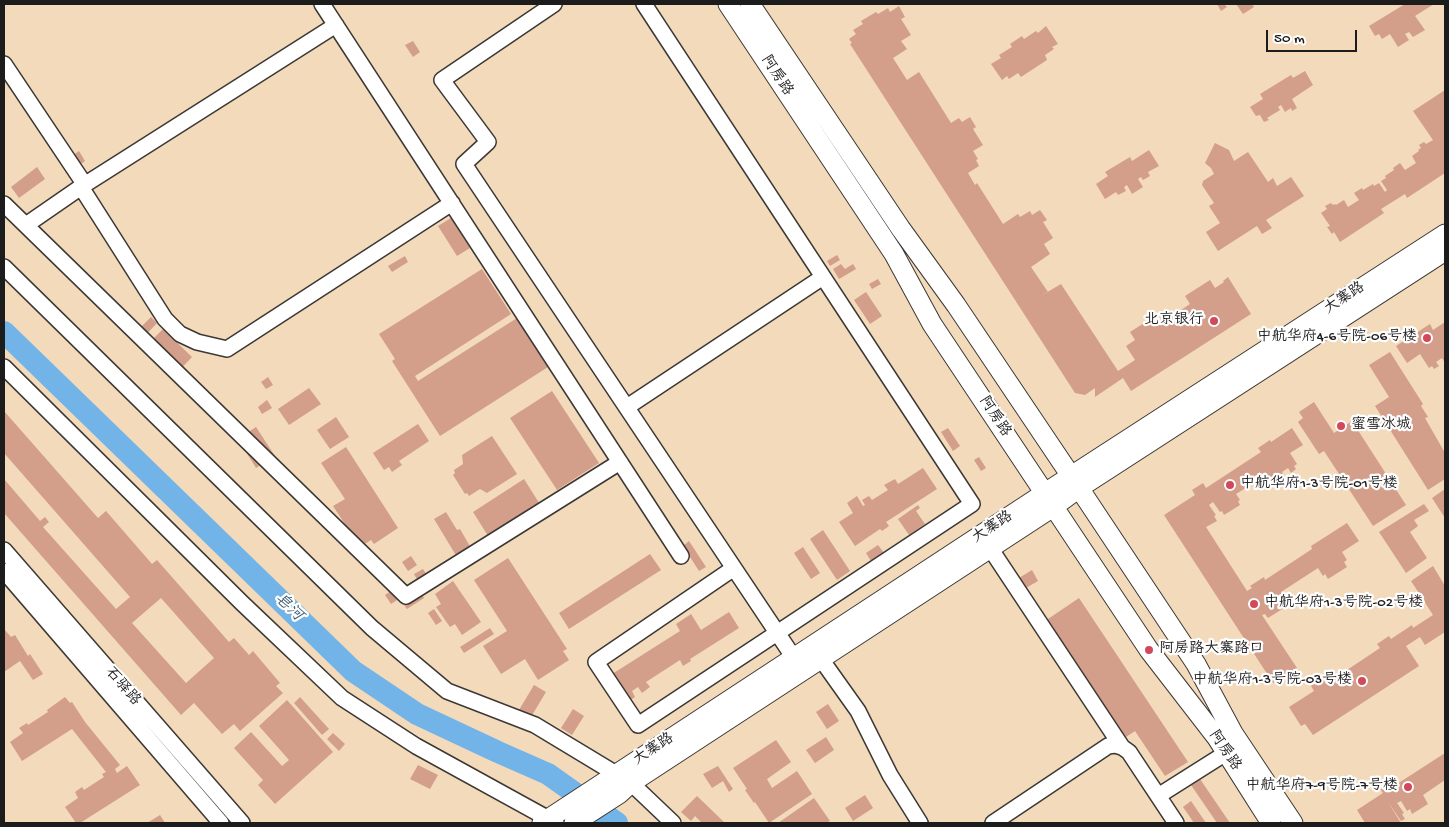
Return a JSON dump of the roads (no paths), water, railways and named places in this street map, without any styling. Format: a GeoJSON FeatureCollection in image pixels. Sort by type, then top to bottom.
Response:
{"type":"FeatureCollection","features":[{"type":"Feature","properties":{"kind":"main road","name":"阿房路"},"geometry":{"type":"LineString","coordinates":[[728,4],[894,254],[932,324],[1150,650],[1216,738],[1271,823]]}},
{"type":"Feature","properties":{"kind":"main road","name":"阿房路"},"geometry":{"type":"LineString","coordinates":[[750,4],[900,229],[956,305],[1000,370],[1196,664],[1233,733],[1293,823]]}},
{"type":"Feature","properties":{"kind":"main road","name":"大寨路"},"geometry":{"type":"LineString","coordinates":[[618,784],[794,658],[1049,500],[1445,234]]}},
{"type":"Feature","properties":{"kind":"main road","name":"大寨路"},"geometry":{"type":"LineString","coordinates":[[1075,482],[1445,251]]}},
{"type":"Feature","properties":{"kind":"main road"},"geometry":{"type":"LineString","coordinates":[[974,387],[1000,370]]}},
{"type":"Feature","properties":{"kind":"main road","name":"大寨路"},"geometry":{"type":"LineString","coordinates":[[561,820],[821,659],[990,548],[1049,500]]}},
{"type":"Feature","properties":{"kind":"street"},"geometry":{"type":"LineString","coordinates":[[322,4],[682,556]]}},
{"type":"Feature","properties":{"kind":"street"},"geometry":{"type":"LineString","coordinates":[[554,4],[442,80],[488,142],[464,164],[794,658]]}},
{"type":"Feature","properties":{"kind":"street"},"geometry":{"type":"LineString","coordinates":[[644,4],[972,504],[638,725],[596,662],[734,568]]}},
{"type":"Feature","properties":{"kind":"street"},"geometry":{"type":"LineString","coordinates":[[26,225],[83,186],[336,25]]}},
{"type":"Feature","properties":{"kind":"street"},"geometry":{"type":"LineString","coordinates":[[4,64],[83,186],[165,319],[180,334],[197,342],[227,349],[452,203]]}},
{"type":"Feature","properties":{"kind":"street"},"geometry":{"type":"LineString","coordinates":[[4,204],[406,596],[620,462]]}},
{"type":"Feature","properties":{"kind":"street"},"geometry":{"type":"LineString","coordinates":[[4,267],[372,628],[446,691],[535,725],[673,823]]}},
{"type":"Feature","properties":{"kind":"street"},"geometry":{"type":"LineString","coordinates":[[626,407],[823,277]]}},
{"type":"Feature","properties":{"kind":"street"},"geometry":{"type":"LineString","coordinates":[[4,366],[242,603],[342,698],[416,746],[561,820]]}},
{"type":"Feature","properties":{"kind":"street"},"geometry":{"type":"LineString","coordinates":[[990,548],[1122,747]]}},
{"type":"Feature","properties":{"kind":"street","name":"石驿路"},"geometry":{"type":"LineString","coordinates":[[4,550],[242,823]]}},
{"type":"Feature","properties":{"kind":"street","name":"石驿路"},"geometry":{"type":"LineString","coordinates":[[4,571],[221,823]]}},
{"type":"Feature","properties":{"kind":"street"},"geometry":{"type":"LineString","coordinates":[[821,659],[858,711],[890,775],[920,823]]}},
{"type":"Feature","properties":{"kind":"street"},"geometry":{"type":"LineString","coordinates":[[994,823],[1108,746],[1115,745],[1129,752],[1176,823]]}},
{"type":"Feature","properties":{"kind":"street"},"geometry":{"type":"LineString","coordinates":[[1158,796],[1226,753]]}},
{"type":"Feature","properties":{"kind":"waterway","name":"皂河"},"geometry":{"type":"LineString","coordinates":[[4,332],[353,671],[417,714],[548,774],[617,823]]}},
{"type":"Feature","properties":{"kind":"place","name":"北京银行"},"geometry":{"type":"Point","coordinates":[1214,321]}},
{"type":"Feature","properties":{"kind":"place","name":"中航华府4-6号院-06号楼"},"geometry":{"type":"Point","coordinates":[1427,338]}},
{"type":"Feature","properties":{"kind":"place","name":"蜜雪冰城"},"geometry":{"type":"Point","coordinates":[1341,426]}},
{"type":"Feature","properties":{"kind":"place","name":"中航华府1-3号院-01号楼"},"geometry":{"type":"Point","coordinates":[1230,485]}},
{"type":"Feature","properties":{"kind":"place","name":"中航华府1-3号院-02号楼"},"geometry":{"type":"Point","coordinates":[1254,604]}},
{"type":"Feature","properties":{"kind":"place","name":"阿房路大寨路口"},"geometry":{"type":"Point","coordinates":[1149,650]}},
{"type":"Feature","properties":{"kind":"place","name":"中航华府1-3号院-03号楼"},"geometry":{"type":"Point","coordinates":[1362,681]}},
{"type":"Feature","properties":{"kind":"place","name":"中航华府7-9号院-7号楼"},"geometry":{"type":"Point","coordinates":[1408,787]}}]}
